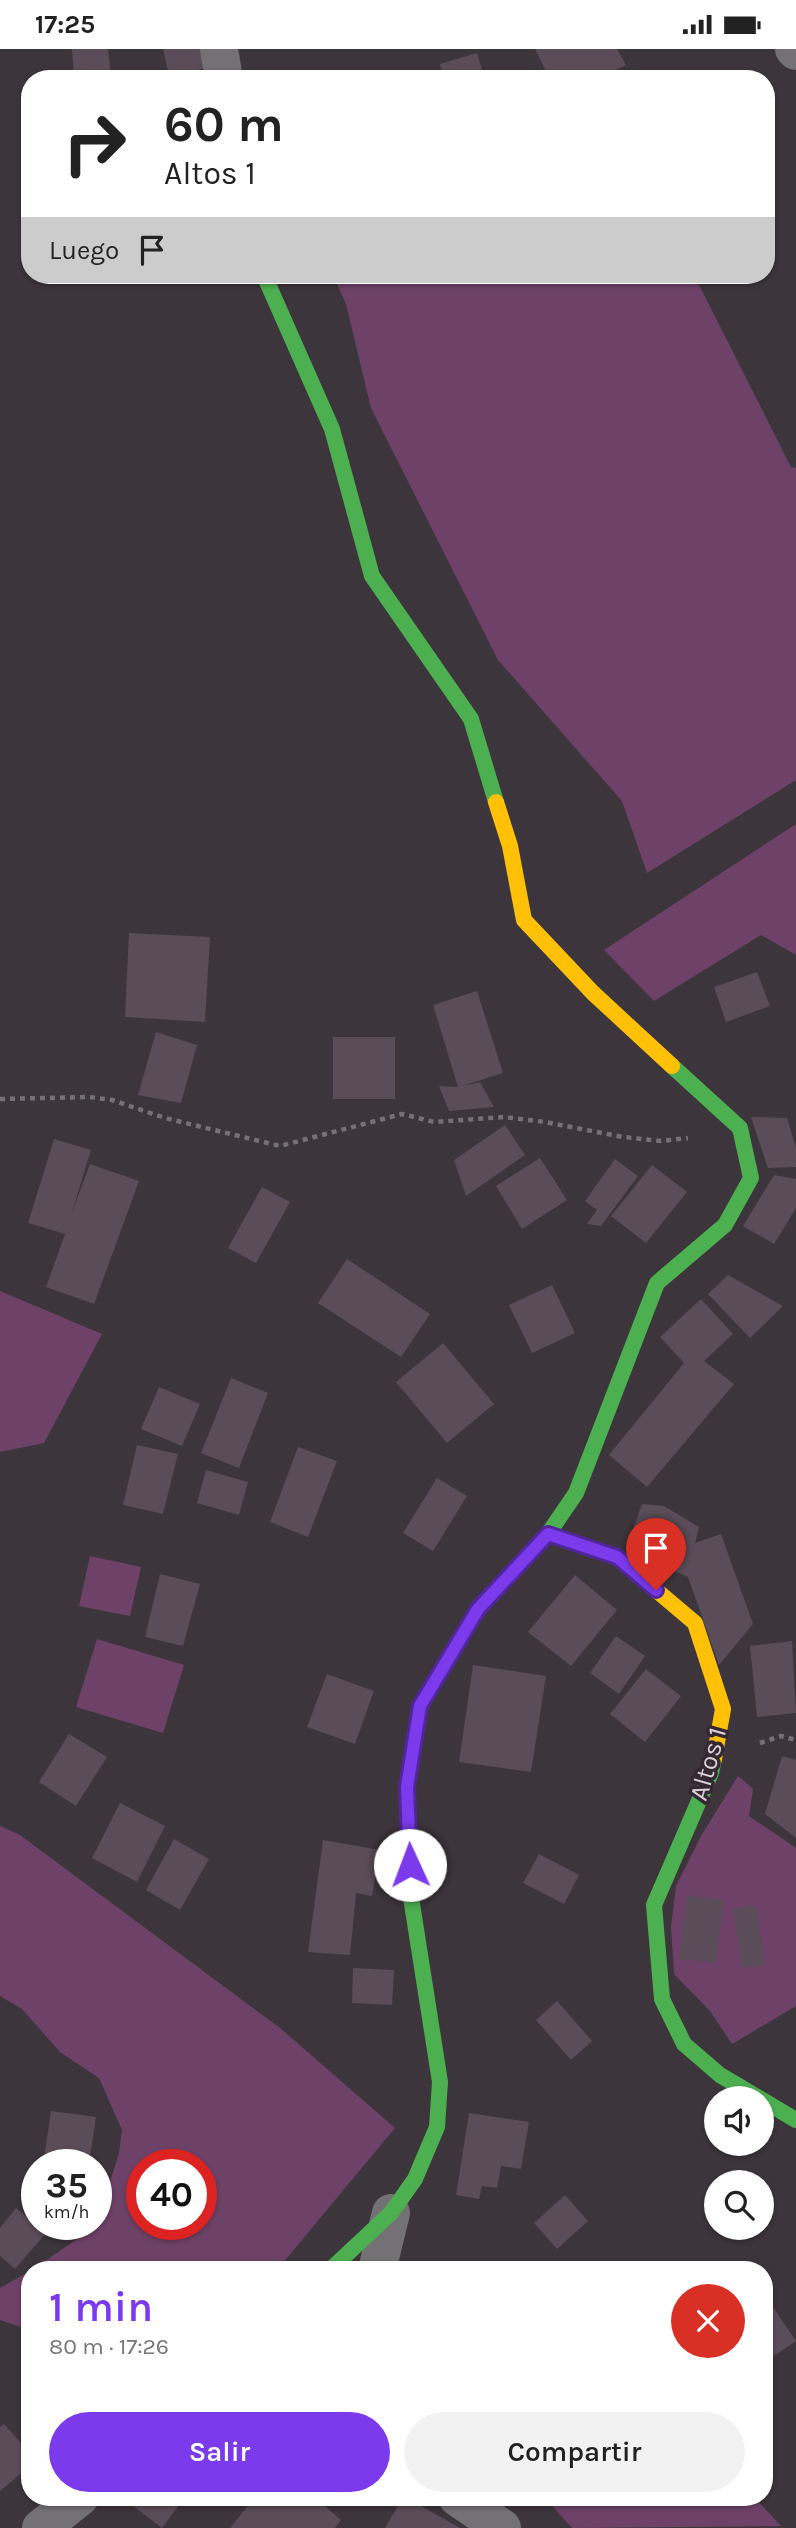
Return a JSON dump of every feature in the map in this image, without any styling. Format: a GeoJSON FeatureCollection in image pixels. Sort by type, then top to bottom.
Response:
{"type":"FeatureCollection","features":[{"type":"Feature","properties":{"kind":"street"},"geometry":{"type":"LineString","coordinates":[[219,49],[222,70]]}},
{"type":"Feature","properties":{"kind":"street"},"geometry":{"type":"LineString","coordinates":[[268,284],[332,429],[372,576],[471,719],[510,846],[524,920],[593,993],[740,1128],[751,1178],[725,1225],[657,1283],[576,1493],[548,1534],[478,1609],[420,1706],[407,1787],[410,1891],[440,2082],[437,2126],[415,2179],[391,2213],[340,2261]]}},
{"type":"Feature","properties":{"kind":"street","name":"Altos 1"},"geometry":{"type":"LineString","coordinates":[[548,1534],[617,1557],[695,1623],[723,1709],[712,1773],[654,1905],[662,1999],[684,2044],[720,2075],[796,2120]]}},
{"type":"Feature","properties":{"kind":"street"},"geometry":{"type":"LineString","coordinates":[[379,2261],[391,2213]]}},
{"type":"Feature","properties":{"kind":"street"},"geometry":{"type":"LineString","coordinates":[[41,2528],[69,2506]]}},
{"type":"Feature","properties":{"kind":"street"},"geometry":{"type":"LineString","coordinates":[[470,2506],[502,2528]]}},
{"type":"Feature","properties":{"kind":"path"},"geometry":{"type":"LineString","coordinates":[[0,1099],[89,1097],[112,1100],[165,1118],[280,1146],[402,1114],[434,1122],[504,1117],[661,1141],[740,1128]]}},
{"type":"Feature","properties":{"kind":"shaded area"},"geometry":{"type":"Polygon","coordinates":[[[337,284],[699,284],[791,467],[796,468],[796,780],[647,873],[622,801],[498,660],[371,408],[346,304],[337,284]]]}},
{"type":"Feature","properties":{"kind":"shaded area"},"geometry":{"type":"Polygon","coordinates":[[[796,824],[796,955],[761,935],[654,1001],[604,950],[796,824]]]}},
{"type":"Feature","properties":{"kind":"shaded area"},"geometry":{"type":"Polygon","coordinates":[[[0,1291],[102,1334],[44,1443],[0,1452],[0,1291]]]}},
{"type":"Feature","properties":{"kind":"shaded area"},"geometry":{"type":"Polygon","coordinates":[[[90,1556],[141,1567],[130,1616],[79,1606],[90,1556]]]}},
{"type":"Feature","properties":{"kind":"shaded area"},"geometry":{"type":"Polygon","coordinates":[[[97,1639],[184,1665],[163,1733],[76,1707],[97,1639]]]}},
{"type":"Feature","properties":{"kind":"shaded area"},"geometry":{"type":"Polygon","coordinates":[[[738,1776],[753,1789],[749,1816],[796,1848],[796,2006],[732,2044],[710,2011],[674,1974],[671,1927],[676,1886],[701,1836],[738,1776]]]}},
{"type":"Feature","properties":{"kind":"shaded area"},"geometry":{"type":"Polygon","coordinates":[[[0,1826],[20,1835],[280,2028],[395,2128],[284,2261],[45,2261],[76,2240],[112,2240],[112,2175],[122,2130],[99,2078],[60,2052],[22,2009],[0,1996],[0,1826]]]}},
{"type":"Feature","properties":{"kind":"shaded area"},"geometry":{"type":"Polygon","coordinates":[[[21,2276],[21,2327],[0,2320],[0,2288],[21,2276]]]}},
{"type":"Feature","properties":{"kind":"shaded area"},"geometry":{"type":"Polygon","coordinates":[[[552,2506],[762,2506],[781,2526],[572,2528],[552,2506]]]}},
{"type":"Feature","properties":{"kind":"building"},"geometry":{"type":"Polygon","coordinates":[[[72,49],[108,49],[110,70],[73,70],[72,49]]]}},
{"type":"Feature","properties":{"kind":"building"},"geometry":{"type":"Polygon","coordinates":[[[163,49],[208,49],[212,67],[168,70],[163,49]]]}},
{"type":"Feature","properties":{"kind":"building"},"geometry":{"type":"Polygon","coordinates":[[[535,49],[617,49],[626,65],[616,70],[546,70],[535,49]]]}},
{"type":"Feature","properties":{"kind":"building"},"geometry":{"type":"Polygon","coordinates":[[[477,53],[482,70],[442,70],[440,64],[477,53]]]}},
{"type":"Feature","properties":{"kind":"building"},"geometry":{"type":"Polygon","coordinates":[[[129,933],[210,937],[205,1022],[125,1017],[129,933]]]}},
{"type":"Feature","properties":{"kind":"building"},"geometry":{"type":"Polygon","coordinates":[[[757,972],[770,1006],[726,1022],[714,987],[757,972]]]}},
{"type":"Feature","properties":{"kind":"building"},"geometry":{"type":"Polygon","coordinates":[[[477,991],[503,1073],[462,1086],[480,1082],[494,1107],[449,1111],[439,1086],[458,1087],[433,1005],[477,991]]]}},
{"type":"Feature","properties":{"kind":"building"},"geometry":{"type":"Polygon","coordinates":[[[156,1032],[197,1045],[181,1103],[138,1095],[156,1032]]]}},
{"type":"Feature","properties":{"kind":"building"},"geometry":{"type":"Polygon","coordinates":[[[333,1037],[395,1037],[395,1099],[333,1099],[333,1037]]]}},
{"type":"Feature","properties":{"kind":"building"},"geometry":{"type":"Polygon","coordinates":[[[751,1117],[787,1118],[796,1148],[796,1167],[768,1168],[751,1117]]]}},
{"type":"Feature","properties":{"kind":"building"},"geometry":{"type":"Polygon","coordinates":[[[505,1125],[525,1155],[466,1196],[454,1160],[505,1125]]]}},
{"type":"Feature","properties":{"kind":"building"},"geometry":{"type":"Polygon","coordinates":[[[54,1139],[91,1150],[72,1212],[90,1164],[139,1181],[94,1304],[46,1287],[65,1234],[28,1223],[54,1139]]]}},
{"type":"Feature","properties":{"kind":"building"},"geometry":{"type":"Polygon","coordinates":[[[540,1158],[567,1200],[522,1229],[496,1186],[540,1158]]]}},
{"type":"Feature","properties":{"kind":"building"},"geometry":{"type":"Polygon","coordinates":[[[615,1159],[638,1176],[601,1226],[587,1224],[597,1210],[585,1201],[615,1159]]]}},
{"type":"Feature","properties":{"kind":"building"},"geometry":{"type":"Polygon","coordinates":[[[652,1165],[687,1192],[646,1243],[611,1216],[652,1165]]]}},
{"type":"Feature","properties":{"kind":"building"},"geometry":{"type":"Polygon","coordinates":[[[774,1175],[796,1179],[796,1208],[774,1244],[743,1226],[774,1175]]]}},
{"type":"Feature","properties":{"kind":"building"},"geometry":{"type":"Polygon","coordinates":[[[262,1187],[290,1202],[256,1263],[228,1248],[262,1187]]]}},
{"type":"Feature","properties":{"kind":"building"},"geometry":{"type":"Polygon","coordinates":[[[347,1259],[430,1314],[401,1357],[318,1303],[347,1259]]]}},
{"type":"Feature","properties":{"kind":"building"},"geometry":{"type":"Polygon","coordinates":[[[728,1275],[783,1306],[750,1338],[708,1294],[728,1275]]]}},
{"type":"Feature","properties":{"kind":"building"},"geometry":{"type":"Polygon","coordinates":[[[552,1285],[575,1333],[532,1353],[509,1305],[552,1285]]]}},
{"type":"Feature","properties":{"kind":"building"},"geometry":{"type":"Polygon","coordinates":[[[701,1299],[733,1334],[704,1361],[734,1384],[647,1487],[609,1455],[684,1363],[660,1337],[701,1299]]]}},
{"type":"Feature","properties":{"kind":"building"},"geometry":{"type":"Polygon","coordinates":[[[443,1343],[494,1404],[447,1443],[396,1382],[443,1343]]]}},
{"type":"Feature","properties":{"kind":"building"},"geometry":{"type":"Polygon","coordinates":[[[231,1378],[268,1393],[239,1468],[201,1453],[231,1378]]]}},
{"type":"Feature","properties":{"kind":"building"},"geometry":{"type":"Polygon","coordinates":[[[159,1387],[200,1404],[182,1446],[141,1429],[159,1387]]]}},
{"type":"Feature","properties":{"kind":"building"},"geometry":{"type":"Polygon","coordinates":[[[137,1445],[178,1454],[163,1514],[123,1505],[137,1445]]]}},
{"type":"Feature","properties":{"kind":"building"},"geometry":{"type":"Polygon","coordinates":[[[298,1447],[337,1461],[308,1537],[270,1522],[298,1447]]]}},
{"type":"Feature","properties":{"kind":"building"},"geometry":{"type":"Polygon","coordinates":[[[206,1470],[248,1482],[239,1515],[197,1503],[206,1470]]]}},
{"type":"Feature","properties":{"kind":"building"},"geometry":{"type":"Polygon","coordinates":[[[437,1478],[467,1496],[433,1551],[403,1533],[437,1478]]]}},
{"type":"Feature","properties":{"kind":"building"},"geometry":{"type":"Polygon","coordinates":[[[642,1504],[664,1506],[699,1527],[695,1543],[721,1534],[753,1624],[719,1665],[688,1577],[643,1558],[628,1543],[642,1504]]]}},
{"type":"Feature","properties":{"kind":"building"},"geometry":{"type":"Polygon","coordinates":[[[160,1574],[200,1584],[183,1646],[145,1637],[160,1574]]]}},
{"type":"Feature","properties":{"kind":"building"},"geometry":{"type":"Polygon","coordinates":[[[575,1575],[617,1610],[571,1666],[528,1632],[575,1575]]]}},
{"type":"Feature","properties":{"kind":"building"},"geometry":{"type":"Polygon","coordinates":[[[616,1636],[645,1656],[619,1694],[590,1673],[616,1636]]]}},
{"type":"Feature","properties":{"kind":"building"},"geometry":{"type":"Polygon","coordinates":[[[792,1641],[796,1713],[757,1717],[750,1646],[792,1641]]]}},
{"type":"Feature","properties":{"kind":"building"},"geometry":{"type":"Polygon","coordinates":[[[473,1665],[546,1676],[531,1772],[459,1762],[473,1665]]]}},
{"type":"Feature","properties":{"kind":"building"},"geometry":{"type":"Polygon","coordinates":[[[646,1669],[681,1696],[645,1742],[610,1714],[646,1669]]]}},
{"type":"Feature","properties":{"kind":"building"},"geometry":{"type":"Polygon","coordinates":[[[327,1674],[374,1691],[355,1744],[307,1727],[327,1674]]]}},
{"type":"Feature","properties":{"kind":"building"},"geometry":{"type":"Polygon","coordinates":[[[69,1734],[107,1757],[76,1806],[39,1782],[69,1734]]]}},
{"type":"Feature","properties":{"kind":"building"},"geometry":{"type":"Polygon","coordinates":[[[782,1756],[796,1760],[796,1838],[765,1814],[782,1756]]]}},
{"type":"Feature","properties":{"kind":"building"},"geometry":{"type":"Polygon","coordinates":[[[120,1803],[165,1826],[137,1882],[92,1858],[120,1803]]]}},
{"type":"Feature","properties":{"kind":"building"},"geometry":{"type":"Polygon","coordinates":[[[174,1839],[209,1859],[180,1910],[146,1890],[174,1839]]]}},
{"type":"Feature","properties":{"kind":"building"},"geometry":{"type":"Polygon","coordinates":[[[323,1840],[380,1850],[372,1896],[356,1893],[350,1955],[308,1952],[323,1840]]]}},
{"type":"Feature","properties":{"kind":"building"},"geometry":{"type":"Polygon","coordinates":[[[539,1854],[579,1875],[564,1904],[523,1883],[539,1854]]]}},
{"type":"Feature","properties":{"kind":"building"},"geometry":{"type":"Polygon","coordinates":[[[687,1895],[724,1900],[716,1963],[679,1959],[687,1895]]]}},
{"type":"Feature","properties":{"kind":"building"},"geometry":{"type":"Polygon","coordinates":[[[756,1905],[765,1965],[742,1968],[733,1908],[756,1905]]]}},
{"type":"Feature","properties":{"kind":"building"},"geometry":{"type":"Polygon","coordinates":[[[353,1968],[394,1970],[392,2005],[352,2003],[353,1968]]]}},
{"type":"Feature","properties":{"kind":"building"},"geometry":{"type":"Polygon","coordinates":[[[557,2001],[592,2041],[571,2060],[536,2020],[557,2001]]]}},
{"type":"Feature","properties":{"kind":"building"},"geometry":{"type":"Polygon","coordinates":[[[51,2111],[96,2117],[91,2149],[45,2149],[51,2111]]]}},
{"type":"Feature","properties":{"kind":"building"},"geometry":{"type":"Polygon","coordinates":[[[469,2113],[529,2122],[521,2169],[501,2166],[497,2188],[482,2186],[479,2199],[456,2195],[469,2113]]]}},
{"type":"Feature","properties":{"kind":"building"},"geometry":{"type":"Polygon","coordinates":[[[565,2195],[588,2221],[557,2249],[534,2223],[565,2195]]]}},
{"type":"Feature","properties":{"kind":"building"},"geometry":{"type":"Polygon","coordinates":[[[16,2208],[21,2212],[21,2240],[40,2240],[15,2269],[0,2256],[0,2228],[16,2208]]]}},
{"type":"Feature","properties":{"kind":"building"},"geometry":{"type":"Polygon","coordinates":[[[773,2307],[796,2341],[773,2357],[773,2307]]]}},
{"type":"Feature","properties":{"kind":"building"},"geometry":{"type":"Polygon","coordinates":[[[4,2424],[21,2443],[21,2474],[0,2491],[0,2427],[4,2424]]]}},
{"type":"Feature","properties":{"kind":"building"},"geometry":{"type":"Polygon","coordinates":[[[133,2506],[178,2506],[162,2528],[133,2506]]]}},
{"type":"Feature","properties":{"kind":"building"},"geometry":{"type":"Polygon","coordinates":[[[248,2506],[325,2506],[341,2520],[335,2528],[230,2528],[248,2506]]]}},
{"type":"Feature","properties":{"kind":"building"},"geometry":{"type":"Polygon","coordinates":[[[398,2506],[421,2506],[460,2528],[385,2528],[398,2506]]]}},
{"type":"Feature","properties":{"kind":"traffic: fast"},"geometry":{"type":"LineString","coordinates":[[268,284],[332,429],[372,576],[471,719],[496,802]]}},
{"type":"Feature","properties":{"kind":"traffic: fast"},"geometry":{"type":"LineString","coordinates":[[548,1534],[576,1493],[657,1283],[725,1225],[751,1178],[740,1128],[672,1066]]}},
{"type":"Feature","properties":{"kind":"traffic: fast"},"geometry":{"type":"LineString","coordinates":[[340,2261],[391,2213],[415,2179],[437,2127],[440,2082],[410,1891],[407,1787],[420,1706],[455,1647]]}},
{"type":"Feature","properties":{"kind":"traffic: fast"},"geometry":{"type":"LineString","coordinates":[[714,1759],[711,1773],[654,1905],[662,1999],[684,2044],[720,2075],[796,2120]]}},
{"type":"Feature","properties":{"kind":"traffic: slow"},"geometry":{"type":"LineString","coordinates":[[496,802],[510,846],[524,920],[593,993],[672,1066]]}},
{"type":"Feature","properties":{"kind":"traffic: slow"},"geometry":{"type":"LineString","coordinates":[[455,1647],[478,1609],[548,1534],[617,1557],[695,1623],[723,1709],[714,1759]]}},
{"type":"Feature","properties":{"kind":"route"},"geometry":{"type":"LineString","coordinates":[[410,1865],[407,1787],[420,1706],[478,1609],[548,1534],[617,1557],[656,1590]]}}]}
